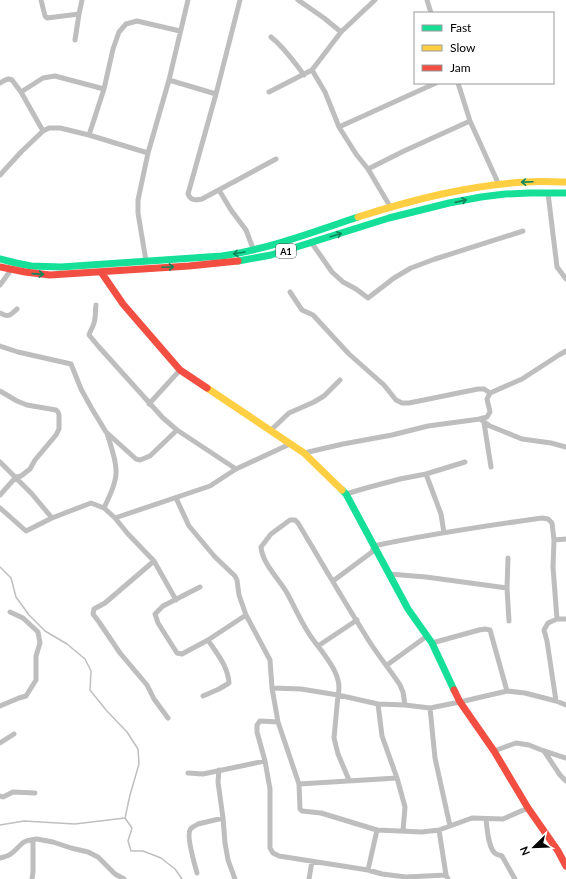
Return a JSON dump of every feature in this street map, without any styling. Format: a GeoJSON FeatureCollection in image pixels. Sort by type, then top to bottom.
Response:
{"type":"FeatureCollection","features":[{"type":"Feature","properties":{"kind":"main road","name":"A1"},"geometry":{"type":"LineString","coordinates":[[0,259],[25,265],[48,267],[206,258],[254,251],[422,199],[499,185],[525,182],[566,182]]}},
{"type":"Feature","properties":{"kind":"main road","name":"A1"},"geometry":{"type":"LineString","coordinates":[[0,267],[31,274],[64,274],[236,262],[297,248],[311,242],[411,212],[469,199],[526,192],[566,193]]}},
{"type":"Feature","properties":{"kind":"main road"},"geometry":{"type":"LineString","coordinates":[[101,272],[124,304],[180,370],[304,453],[346,494],[408,609],[432,643],[460,702],[494,751],[528,808],[558,851],[566,866]]}},
{"type":"Feature","properties":{"kind":"street"},"geometry":{"type":"LineString","coordinates":[[41,0],[45,16],[47,18],[79,14]]}},
{"type":"Feature","properties":{"kind":"street"},"geometry":{"type":"LineString","coordinates":[[75,40],[82,0]]}},
{"type":"Feature","properties":{"kind":"street"},"geometry":{"type":"LineString","coordinates":[[146,261],[138,213],[138,200],[148,152],[169,80],[188,0]]}},
{"type":"Feature","properties":{"kind":"street"},"geometry":{"type":"LineString","coordinates":[[240,0],[188,194],[189,198],[194,200],[202,199],[276,159]]}},
{"type":"Feature","properties":{"kind":"street"},"geometry":{"type":"LineString","coordinates":[[298,0],[341,32]]}},
{"type":"Feature","properties":{"kind":"street"},"geometry":{"type":"LineString","coordinates":[[269,92],[312,70],[341,32],[375,0]]}},
{"type":"Feature","properties":{"kind":"street"},"geometry":{"type":"LineString","coordinates":[[426,0],[431,12]]}},
{"type":"Feature","properties":{"kind":"street"},"geometry":{"type":"LineString","coordinates":[[89,135],[104,89],[118,32],[126,24],[138,21],[180,31]]}},
{"type":"Feature","properties":{"kind":"street"},"geometry":{"type":"LineString","coordinates":[[271,38],[283,48],[304,75]]}},
{"type":"Feature","properties":{"kind":"street"},"geometry":{"type":"LineString","coordinates":[[312,70],[325,92],[339,127],[356,154],[368,169],[391,208]]}},
{"type":"Feature","properties":{"kind":"street"},"geometry":{"type":"LineString","coordinates":[[22,92],[43,78],[55,76],[104,89]]}},
{"type":"Feature","properties":{"kind":"street"},"geometry":{"type":"LineString","coordinates":[[0,83],[7,78],[12,80],[22,92],[44,131]]}},
{"type":"Feature","properties":{"kind":"street"},"geometry":{"type":"LineString","coordinates":[[169,80],[216,94]]}},
{"type":"Feature","properties":{"kind":"street"},"geometry":{"type":"LineString","coordinates":[[339,127],[434,84]]}},
{"type":"Feature","properties":{"kind":"street"},"geometry":{"type":"LineString","coordinates":[[458,84],[470,121],[499,185]]}},
{"type":"Feature","properties":{"kind":"street"},"geometry":{"type":"LineString","coordinates":[[368,169],[470,121]]}},
{"type":"Feature","properties":{"kind":"street"},"geometry":{"type":"LineString","coordinates":[[0,175],[21,152],[48,128],[60,128],[148,152]]}},
{"type":"Feature","properties":{"kind":"street"},"geometry":{"type":"LineString","coordinates":[[219,190],[231,210],[246,230],[254,251]]}},
{"type":"Feature","properties":{"kind":"street"},"geometry":{"type":"LineString","coordinates":[[548,193],[557,267],[566,279]]}},
{"type":"Feature","properties":{"kind":"street"},"geometry":{"type":"LineString","coordinates":[[311,242],[332,272],[342,282],[356,289],[368,298],[394,278],[411,268],[435,259],[523,232]]}},
{"type":"Feature","properties":{"kind":"street"},"geometry":{"type":"LineString","coordinates":[[0,285],[11,270]]}},
{"type":"Feature","properties":{"kind":"street"},"geometry":{"type":"LineString","coordinates":[[290,292],[302,310],[313,315],[349,354],[384,385],[396,400],[402,403],[410,403],[478,389],[484,389],[490,393]]}},
{"type":"Feature","properties":{"kind":"street"},"geometry":{"type":"LineString","coordinates":[[96,305],[95,321],[89,335],[91,338],[163,418],[177,430],[236,469]]}},
{"type":"Feature","properties":{"kind":"street"},"geometry":{"type":"LineString","coordinates":[[0,313],[8,316],[17,309]]}},
{"type":"Feature","properties":{"kind":"street"},"geometry":{"type":"LineString","coordinates":[[0,346],[18,352],[71,364],[81,389],[106,432],[112,449],[116,470],[113,489],[104,508]]}},
{"type":"Feature","properties":{"kind":"street"},"geometry":{"type":"LineString","coordinates":[[304,453],[428,426],[487,417],[490,412],[487,398],[490,393],[522,379],[566,352]]}},
{"type":"Feature","properties":{"kind":"street"},"geometry":{"type":"LineString","coordinates":[[149,404],[180,370]]}},
{"type":"Feature","properties":{"kind":"street"},"geometry":{"type":"LineString","coordinates":[[270,431],[289,413],[324,396],[340,380]]}},
{"type":"Feature","properties":{"kind":"street"},"geometry":{"type":"LineString","coordinates":[[0,391],[27,405],[55,410],[58,414],[58,429],[56,435],[35,460],[30,470],[16,478],[0,495]]}},
{"type":"Feature","properties":{"kind":"street"},"geometry":{"type":"LineString","coordinates":[[480,419],[490,426],[522,438],[566,446]]}},
{"type":"Feature","properties":{"kind":"street"},"geometry":{"type":"LineString","coordinates":[[484,423],[491,467]]}},
{"type":"Feature","properties":{"kind":"street"},"geometry":{"type":"LineString","coordinates":[[106,432],[136,459],[140,460],[150,456],[177,430]]}},
{"type":"Feature","properties":{"kind":"street"},"geometry":{"type":"LineString","coordinates":[[116,518],[210,486],[236,469],[290,444]]}},
{"type":"Feature","properties":{"kind":"street"},"geometry":{"type":"LineString","coordinates":[[0,462],[32,494],[52,518]]}},
{"type":"Feature","properties":{"kind":"street"},"geometry":{"type":"LineString","coordinates":[[346,494],[400,479],[426,474],[465,462]]}},
{"type":"Feature","properties":{"kind":"street"},"geometry":{"type":"LineString","coordinates":[[426,474],[441,514],[444,533]]}},
{"type":"Feature","properties":{"kind":"street"},"geometry":{"type":"LineString","coordinates":[[176,498],[189,526],[215,557],[235,576],[239,595],[246,615],[270,660],[272,688],[278,722],[298,784],[300,809],[302,811],[321,813],[377,830],[422,832],[439,830],[472,818],[503,819],[528,808]]}},
{"type":"Feature","properties":{"kind":"street"},"geometry":{"type":"LineString","coordinates":[[0,508],[26,531],[52,518],[91,503],[104,508],[116,518],[128,534],[154,561],[176,600]]}},
{"type":"Feature","properties":{"kind":"street"},"geometry":{"type":"LineString","coordinates":[[333,582],[372,552],[374,546],[408,538],[496,524],[548,518],[552,522],[554,540],[553,567],[557,619]]}},
{"type":"Feature","properties":{"kind":"street"},"geometry":{"type":"LineString","coordinates":[[349,780],[338,754],[334,738],[339,689],[337,677],[331,663],[310,637],[286,591],[267,563],[261,550],[261,547],[266,540],[290,520],[295,520],[298,523],[372,645],[403,692],[405,705]]}},
{"type":"Feature","properties":{"kind":"street"},"geometry":{"type":"LineString","coordinates":[[554,540],[566,539]]}},
{"type":"Feature","properties":{"kind":"street"},"geometry":{"type":"LineString","coordinates":[[508,558],[507,588],[509,621]]}},
{"type":"Feature","properties":{"kind":"street"},"geometry":{"type":"LineString","coordinates":[[154,561],[105,603],[94,609],[93,614],[120,653],[147,685],[154,699],[168,718]]}},
{"type":"Feature","properties":{"kind":"street"},"geometry":{"type":"LineString","coordinates":[[389,574],[426,577],[507,588]]}},
{"type":"Feature","properties":{"kind":"street"},"geometry":{"type":"LineString","coordinates":[[200,586],[163,606],[155,614],[158,623],[177,653],[182,654],[208,640],[246,615]]}},
{"type":"Feature","properties":{"kind":"street"},"geometry":{"type":"LineString","coordinates":[[0,706],[26,696],[36,680],[36,656],[40,643],[38,632],[23,618],[10,612]]}},
{"type":"Feature","properties":{"kind":"street"},"geometry":{"type":"LineString","coordinates":[[556,701],[544,630],[548,623],[557,619],[566,619]]}},
{"type":"Feature","properties":{"kind":"street"},"geometry":{"type":"LineString","coordinates":[[318,646],[357,620]]}},
{"type":"Feature","properties":{"kind":"street"},"geometry":{"type":"LineString","coordinates":[[432,643],[480,630],[490,630],[507,691]]}},
{"type":"Feature","properties":{"kind":"street"},"geometry":{"type":"LineString","coordinates":[[386,665],[428,636]]}},
{"type":"Feature","properties":{"kind":"street"},"geometry":{"type":"LineString","coordinates":[[203,696],[229,683],[226,668],[208,640]]}},
{"type":"Feature","properties":{"kind":"street"},"geometry":{"type":"LineString","coordinates":[[272,688],[301,689],[378,704],[430,708],[507,691],[525,693],[566,705]]}},
{"type":"Feature","properties":{"kind":"street"},"geometry":{"type":"LineString","coordinates":[[378,704],[382,736],[406,807],[403,831]]}},
{"type":"Feature","properties":{"kind":"street"},"geometry":{"type":"LineString","coordinates":[[430,708],[435,758],[450,826]]}},
{"type":"Feature","properties":{"kind":"street"},"geometry":{"type":"LineString","coordinates":[[278,722],[260,721],[257,725],[257,732],[265,761],[270,789],[270,848],[273,853],[279,856],[368,870],[406,878],[447,877],[439,830]]}},
{"type":"Feature","properties":{"kind":"street"},"geometry":{"type":"LineString","coordinates":[[0,743],[14,734]]}},
{"type":"Feature","properties":{"kind":"street"},"geometry":{"type":"LineString","coordinates":[[494,751],[516,743],[529,745],[566,758]]}},
{"type":"Feature","properties":{"kind":"street"},"geometry":{"type":"LineString","coordinates":[[544,751],[566,781]]}},
{"type":"Feature","properties":{"kind":"street"},"geometry":{"type":"LineString","coordinates":[[188,773],[202,774],[265,761]]}},
{"type":"Feature","properties":{"kind":"street"},"geometry":{"type":"LineString","coordinates":[[219,770],[218,782],[225,843],[228,860],[235,879]]}},
{"type":"Feature","properties":{"kind":"street"},"geometry":{"type":"LineString","coordinates":[[298,784],[397,778]]}},
{"type":"Feature","properties":{"kind":"street"},"geometry":{"type":"LineString","coordinates":[[0,796],[3,797],[13,792],[35,793]]}},
{"type":"Feature","properties":{"kind":"street"},"geometry":{"type":"LineString","coordinates":[[197,873],[191,849],[189,834],[190,830],[198,824],[223,818]]}},
{"type":"Feature","properties":{"kind":"street"},"geometry":{"type":"LineString","coordinates":[[486,819],[491,850],[502,856],[515,879]]}},
{"type":"Feature","properties":{"kind":"street"},"geometry":{"type":"LineString","coordinates":[[368,870],[377,830]]}},
{"type":"Feature","properties":{"kind":"street"},"geometry":{"type":"LineString","coordinates":[[0,858],[10,854],[24,842],[37,839],[88,852],[98,857],[115,874],[124,879]]}},
{"type":"Feature","properties":{"kind":"street"},"geometry":{"type":"LineString","coordinates":[[30,840],[33,843],[32,879]]}},
{"type":"Feature","properties":{"kind":"street"},"geometry":{"type":"LineString","coordinates":[[309,879],[312,861]]}},
{"type":"Feature","properties":{"kind":"waterway"},"geometry":{"type":"LineString","coordinates":[[0,567],[11,578],[16,597],[29,615],[45,631],[67,644],[85,659],[91,671],[90,690],[106,710],[127,732],[138,749],[139,764],[125,818],[132,828],[128,841],[131,851],[143,851],[161,858],[175,869],[182,879]]}},
{"type":"Feature","properties":{"kind":"waterway"},"geometry":{"type":"LineString","coordinates":[[0,825],[24,821],[75,824],[125,818]]}},
{"type":"Feature","properties":{"kind":"traffic: fast"},"geometry":{"type":"LineString","coordinates":[[238,261],[271,255],[389,218],[449,203],[505,194],[566,193]]}},
{"type":"Feature","properties":{"kind":"traffic: fast"},"geometry":{"type":"LineString","coordinates":[[0,259],[31,266],[61,267],[222,256],[274,245],[358,217]]}},
{"type":"Feature","properties":{"kind":"traffic: fast"},"geometry":{"type":"LineString","coordinates":[[342,490],[346,494],[408,609],[432,643],[454,690]]}},
{"type":"Feature","properties":{"kind":"traffic: slow"},"geometry":{"type":"LineString","coordinates":[[358,217],[420,199],[483,186],[526,182],[566,182]]}},
{"type":"Feature","properties":{"kind":"traffic: slow"},"geometry":{"type":"LineString","coordinates":[[207,388],[304,453],[342,490]]}},
{"type":"Feature","properties":{"kind":"traffic: jam"},"geometry":{"type":"LineString","coordinates":[[0,267],[50,275],[189,266],[238,261]]}},
{"type":"Feature","properties":{"kind":"traffic: jam"},"geometry":{"type":"LineString","coordinates":[[101,272],[123,304],[180,370],[207,388]]}},
{"type":"Feature","properties":{"kind":"traffic: jam"},"geometry":{"type":"LineString","coordinates":[[454,690],[460,702],[494,751],[528,808],[558,851],[566,866]]}}]}
